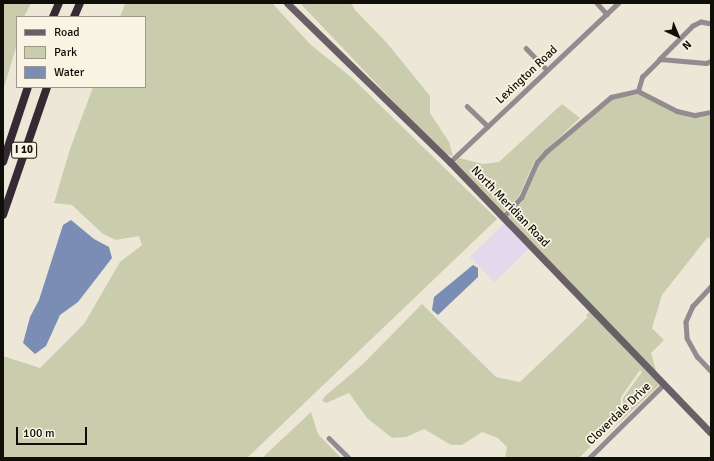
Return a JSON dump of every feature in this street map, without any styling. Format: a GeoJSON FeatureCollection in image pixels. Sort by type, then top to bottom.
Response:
{"type":"FeatureCollection","features":[{"type":"Feature","properties":{"kind":"highway"},"geometry":{"type":"LineString","coordinates":[[54,16],[59,3]]}},
{"type":"Feature","properties":{"kind":"highway"},"geometry":{"type":"LineString","coordinates":[[74,16],[80,3]]}},
{"type":"Feature","properties":{"kind":"highway","name":"I 10"},"geometry":{"type":"LineString","coordinates":[[3,162],[28,88]]}},
{"type":"Feature","properties":{"kind":"highway","name":"I 10"},"geometry":{"type":"LineString","coordinates":[[3,214],[47,88]]}},
{"type":"Feature","properties":{"kind":"main road","name":"North Meridian Road"},"geometry":{"type":"LineString","coordinates":[[287,3],[504,216],[711,433]]}},
{"type":"Feature","properties":{"kind":"street"},"geometry":{"type":"LineString","coordinates":[[596,3],[607,14]]}},
{"type":"Feature","properties":{"kind":"street","name":"Lexington Road"},"geometry":{"type":"LineString","coordinates":[[450,162],[618,3]]}},
{"type":"Feature","properties":{"kind":"street"},"geometry":{"type":"LineString","coordinates":[[638,91],[642,77],[693,26],[701,22],[711,24]]}},
{"type":"Feature","properties":{"kind":"street"},"geometry":{"type":"LineString","coordinates":[[526,48],[547,70]]}},
{"type":"Feature","properties":{"kind":"street"},"geometry":{"type":"LineString","coordinates":[[660,59],[706,63],[711,61]]}},
{"type":"Feature","properties":{"kind":"street"},"geometry":{"type":"LineString","coordinates":[[504,216],[521,198],[537,162],[546,152],[611,97],[638,91],[677,111],[695,115],[711,112]]}},
{"type":"Feature","properties":{"kind":"street"},"geometry":{"type":"LineString","coordinates":[[467,106],[488,126]]}},
{"type":"Feature","properties":{"kind":"street"},"geometry":{"type":"LineString","coordinates":[[711,287],[693,306],[686,322],[686,338],[697,356],[711,371]]}},
{"type":"Feature","properties":{"kind":"street","name":"Cloverdale Drive"},"geometry":{"type":"LineString","coordinates":[[589,458],[664,384]]}},
{"type":"Feature","properties":{"kind":"street"},"geometry":{"type":"LineString","coordinates":[[329,438],[349,458]]}},
{"type":"Feature","properties":{"kind":"shaded area"},"geometry":{"type":"Polygon","coordinates":[[[506,222],[530,247],[494,282],[470,257],[506,222]]]}},
{"type":"Feature","properties":{"kind":"green space"},"geometry":{"type":"Polygon","coordinates":[[[3,3],[31,3],[24,16],[16,16],[16,47],[3,91],[3,3]]]}},
{"type":"Feature","properties":{"kind":"green space"},"geometry":{"type":"Polygon","coordinates":[[[125,3],[272,3],[311,45],[351,77],[497,219],[247,458],[3,458],[3,356],[40,368],[84,324],[120,262],[142,245],[139,236],[116,240],[103,234],[72,205],[54,203],[70,149],[93,88],[146,88],[146,16],[120,16],[125,3]]]}},
{"type":"Feature","properties":{"kind":"green space"},"geometry":{"type":"Polygon","coordinates":[[[300,3],[351,3],[355,10],[387,43],[430,96],[430,113],[449,142],[453,156],[446,154],[429,139],[300,3]]]}},
{"type":"Feature","properties":{"kind":"green space"},"geometry":{"type":"Polygon","coordinates":[[[638,94],[676,113],[695,117],[711,115],[711,237],[707,238],[662,295],[652,328],[664,340],[651,353],[657,374],[507,217],[523,201],[540,163],[548,154],[613,99],[638,94]]]}},
{"type":"Feature","properties":{"kind":"green space"},"geometry":{"type":"Polygon","coordinates":[[[562,104],[580,118],[535,160],[519,196],[503,213],[454,163],[459,158],[483,164],[499,162],[562,104]]]}},
{"type":"Feature","properties":{"kind":"green space"},"geometry":{"type":"Polygon","coordinates":[[[422,304],[496,377],[520,382],[588,317],[640,370],[621,397],[620,417],[579,458],[505,458],[507,447],[498,438],[482,432],[462,445],[451,445],[424,429],[406,437],[392,438],[367,418],[349,393],[326,403],[322,401],[325,396],[362,365],[422,304]]]}},
{"type":"Feature","properties":{"kind":"green space"},"geometry":{"type":"Polygon","coordinates":[[[591,311],[660,384],[602,439],[622,419],[623,398],[642,372],[586,315],[591,311]]]}},
{"type":"Feature","properties":{"kind":"green space"},"geometry":{"type":"Polygon","coordinates":[[[311,412],[318,434],[341,458],[262,458],[311,412]]]}},
{"type":"Feature","properties":{"kind":"water"},"geometry":{"type":"Polygon","coordinates":[[[71,220],[94,239],[109,247],[112,258],[78,302],[60,315],[46,346],[35,354],[23,343],[30,317],[39,300],[63,225],[71,220]]]}},
{"type":"Feature","properties":{"kind":"water"},"geometry":{"type":"Polygon","coordinates":[[[473,265],[478,268],[478,277],[438,315],[432,310],[434,297],[473,265]]]}}]}
